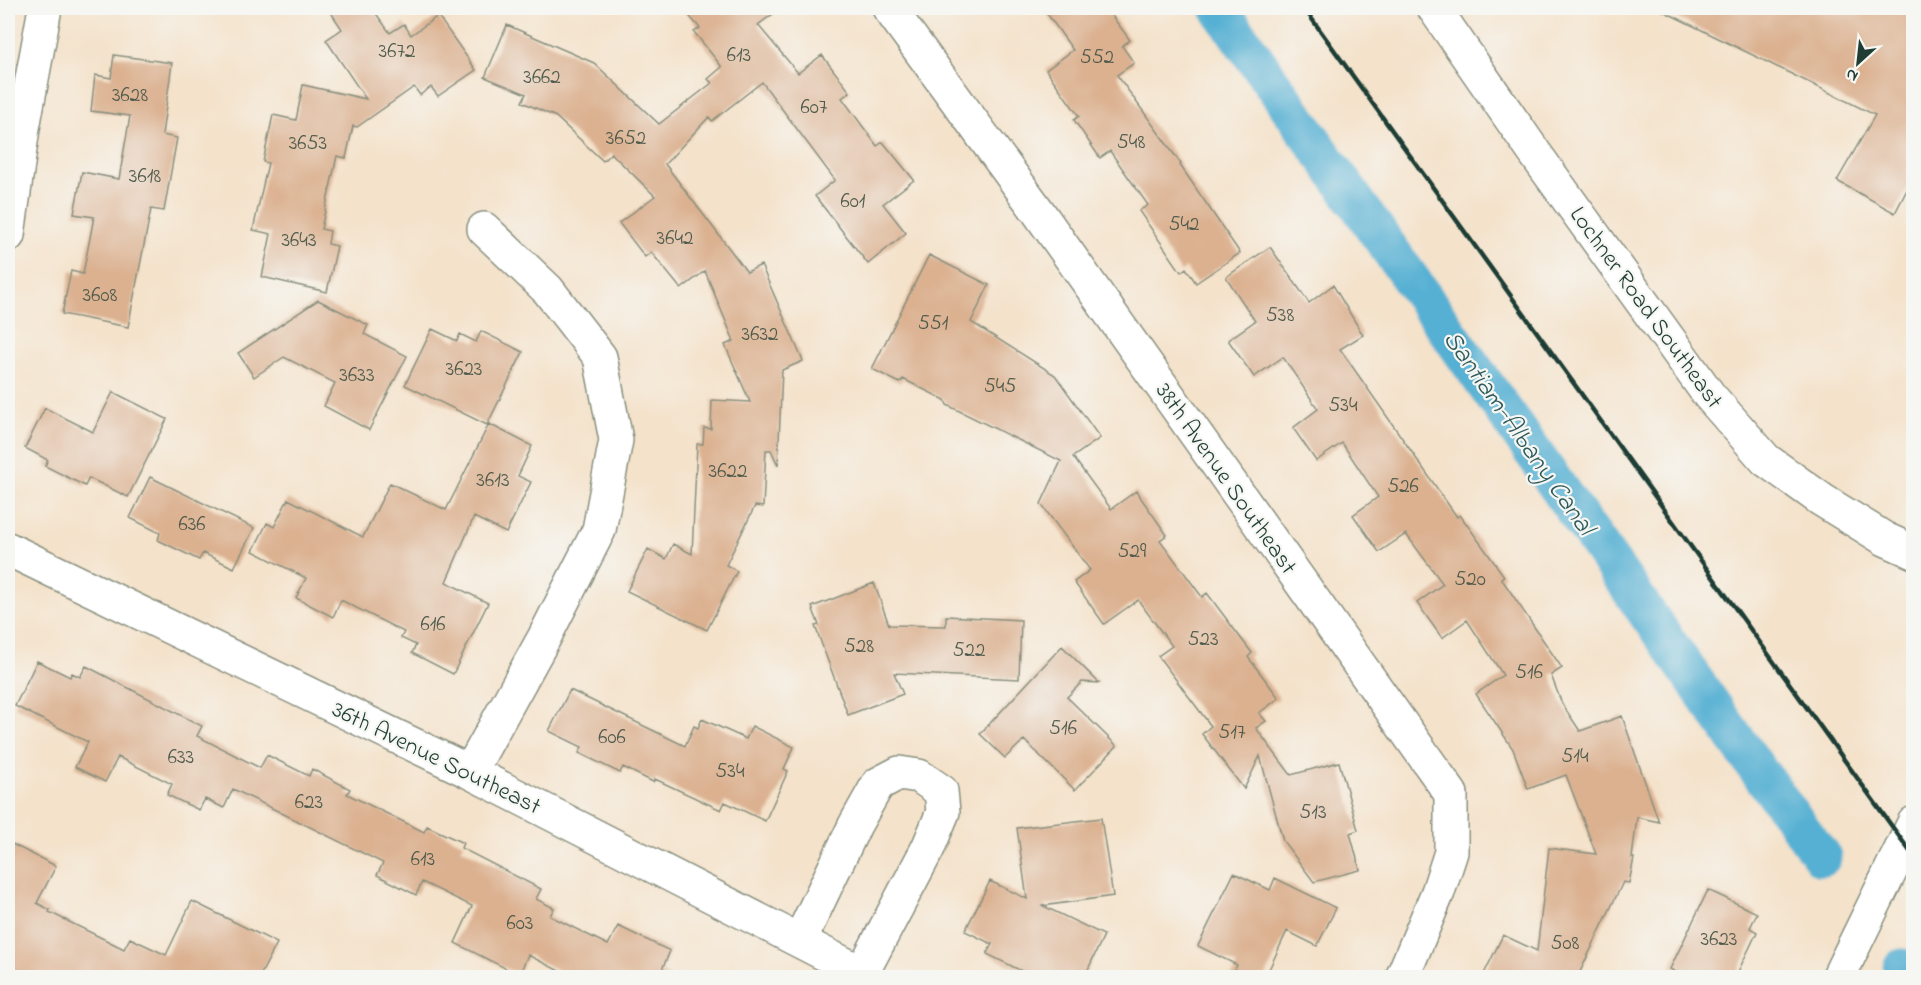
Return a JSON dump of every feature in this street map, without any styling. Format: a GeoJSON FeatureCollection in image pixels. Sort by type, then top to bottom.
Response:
{"type":"FeatureCollection","features":[{"type":"Feature","properties":{"kind":"street"},"geometry":{"type":"LineString","coordinates":[[8,235],[23,128],[45,8]]}},
{"type":"Feature","properties":{"kind":"street","name":"38th Avenue Southeast"},"geometry":{"type":"LineString","coordinates":[[889,8],[1037,210],[1451,794],[1451,852],[1438,892],[1402,978]]}},
{"type":"Feature","properties":{"kind":"street","name":"Lochner Road Southeast"},"geometry":{"type":"LineString","coordinates":[[1434,8],[1534,152],[1709,395],[1766,460],[1821,500],[1885,538],[1914,552]]}},
{"type":"Feature","properties":{"kind":"street"},"geometry":{"type":"LineString","coordinates":[[470,772],[544,638],[599,530],[616,440],[600,357],[548,290],[484,229]]}},
{"type":"Feature","properties":{"kind":"street","name":"36th Avenue Southeast"},"geometry":{"type":"LineString","coordinates":[[8,549],[470,772],[800,940],[862,975]]}},
{"type":"Feature","properties":{"kind":"street"},"geometry":{"type":"LineString","coordinates":[[800,940],[855,825],[878,784],[899,773],[919,776],[941,791],[943,812],[928,848],[862,975]]}},
{"type":"Feature","properties":{"kind":"street"},"geometry":{"type":"LineString","coordinates":[[1838,978],[1914,823]]}},
{"type":"Feature","properties":{"kind":"building"},"geometry":{"type":"Polygon","coordinates":[[[328,8],[372,8],[390,33],[404,24],[411,35],[438,16],[476,70],[438,96],[431,87],[420,95],[414,87],[357,127],[353,126],[346,158],[337,156],[321,229],[330,231],[328,244],[337,246],[327,292],[262,277],[271,234],[253,230],[268,163],[263,162],[273,115],[296,120],[303,85],[366,99],[326,40],[342,29],[328,8]]]}},
{"type":"Feature","properties":{"kind":"building"},"geometry":{"type":"Polygon","coordinates":[[[682,8],[781,8],[758,25],[798,73],[822,55],[850,92],[842,98],[877,146],[883,142],[914,180],[883,204],[906,233],[868,264],[815,196],[835,180],[762,82],[712,121],[709,117],[665,164],[747,272],[761,265],[803,361],[782,370],[778,465],[771,450],[766,450],[763,507],[755,506],[726,565],[737,571],[707,630],[627,591],[648,549],[666,559],[673,544],[692,554],[697,444],[703,444],[704,428],[711,429],[712,400],[750,402],[725,345],[734,341],[705,271],[681,289],[651,252],[645,257],[619,223],[655,196],[611,153],[603,161],[556,117],[522,102],[526,94],[485,77],[507,25],[594,63],[659,124],[712,83],[708,79],[722,67],[694,32],[700,28],[682,8]]]}},
{"type":"Feature","properties":{"kind":"building"},"geometry":{"type":"Polygon","coordinates":[[[1043,8],[1106,8],[1130,40],[1122,46],[1134,63],[1117,75],[1181,164],[1240,253],[1196,283],[1186,268],[1181,272],[1139,211],[1148,205],[1110,151],[1100,158],[1074,120],[1079,116],[1046,70],[1073,50],[1043,8]]]}},
{"type":"Feature","properties":{"kind":"building"},"geometry":{"type":"Polygon","coordinates":[[[1657,8],[1914,8],[1914,176],[1895,213],[1837,181],[1875,115],[1657,8]]]}},
{"type":"Feature","properties":{"kind":"building"},"geometry":{"type":"Polygon","coordinates":[[[114,55],[172,63],[162,135],[177,138],[164,211],[151,209],[128,327],[62,314],[71,271],[83,274],[94,217],[74,214],[82,172],[119,179],[130,116],[91,111],[95,75],[111,78],[114,55]]]}},
{"type":"Feature","properties":{"kind":"building"},"geometry":{"type":"Polygon","coordinates":[[[1270,247],[1309,303],[1333,285],[1363,335],[1340,349],[1457,517],[1460,515],[1504,576],[1501,578],[1562,668],[1551,675],[1562,704],[1580,731],[1622,716],[1659,822],[1637,817],[1632,858],[1634,858],[1629,883],[1623,882],[1580,972],[1591,978],[1482,978],[1503,935],[1537,951],[1549,848],[1596,854],[1566,775],[1528,789],[1513,749],[1476,694],[1503,675],[1467,620],[1442,638],[1417,603],[1443,584],[1406,534],[1379,552],[1353,515],[1378,497],[1342,443],[1316,461],[1293,428],[1318,409],[1283,357],[1254,377],[1228,340],[1255,321],[1226,277],[1270,247]]]}},
{"type":"Feature","properties":{"kind":"building"},"geometry":{"type":"Polygon","coordinates":[[[929,255],[989,285],[971,322],[1055,375],[1100,438],[1073,457],[1111,509],[1136,491],[1167,535],[1160,540],[1202,597],[1207,593],[1252,653],[1248,657],[1279,698],[1259,713],[1266,721],[1256,728],[1291,775],[1339,762],[1358,830],[1350,833],[1360,870],[1314,882],[1283,841],[1260,756],[1244,789],[1202,734],[1211,726],[1158,656],[1172,646],[1138,600],[1104,624],[1074,582],[1090,570],[1041,504],[1061,461],[947,405],[945,400],[903,379],[900,383],[872,369],[929,255]]]}},
{"type":"Feature","properties":{"kind":"building"},"geometry":{"type":"Polygon","coordinates":[[[318,300],[368,325],[364,334],[407,356],[369,430],[324,406],[335,383],[284,357],[254,377],[238,353],[318,300]]]}},
{"type":"Feature","properties":{"kind":"building"},"geometry":{"type":"Polygon","coordinates":[[[432,329],[457,341],[460,334],[476,342],[481,331],[523,352],[487,425],[405,385],[432,329]]]}},
{"type":"Feature","properties":{"kind":"building"},"geometry":{"type":"Polygon","coordinates":[[[113,392],[167,419],[128,497],[89,478],[85,486],[45,466],[48,460],[25,448],[45,408],[93,432],[113,392]]]}},
{"type":"Feature","properties":{"kind":"building"},"geometry":{"type":"Polygon","coordinates":[[[489,424],[532,446],[518,476],[531,482],[506,533],[474,517],[446,582],[488,603],[453,674],[412,653],[416,645],[401,638],[404,632],[341,600],[333,617],[296,598],[306,578],[253,551],[267,523],[274,527],[288,499],[363,537],[390,483],[446,510],[489,424]]]}},
{"type":"Feature","properties":{"kind":"building"},"geometry":{"type":"Polygon","coordinates":[[[150,477],[254,528],[234,568],[203,553],[199,560],[158,540],[160,533],[130,518],[150,477]]]}},
{"type":"Feature","properties":{"kind":"building"},"geometry":{"type":"Polygon","coordinates":[[[874,583],[889,625],[946,626],[946,616],[1021,620],[1019,679],[894,673],[903,694],[848,715],[815,626],[819,625],[812,607],[874,583]]]}},
{"type":"Feature","properties":{"kind":"building"},"geometry":{"type":"Polygon","coordinates":[[[1062,646],[1099,683],[1082,682],[1067,697],[1117,746],[1075,790],[1024,740],[1005,758],[980,734],[1062,646]]]}},
{"type":"Feature","properties":{"kind":"building"},"geometry":{"type":"Polygon","coordinates":[[[37,661],[70,677],[72,673],[80,677],[86,666],[202,726],[197,736],[260,768],[267,755],[309,776],[312,769],[350,789],[347,794],[424,832],[427,826],[463,843],[461,848],[541,889],[536,899],[554,908],[550,916],[608,945],[618,926],[670,951],[661,972],[672,978],[573,978],[528,955],[519,975],[455,943],[472,906],[422,882],[416,895],[377,875],[383,863],[233,789],[224,808],[205,799],[199,810],[167,795],[172,784],[118,757],[105,782],[75,767],[88,742],[15,706],[37,661]]]}},
{"type":"Feature","properties":{"kind":"building"},"geometry":{"type":"Polygon","coordinates":[[[570,690],[685,746],[694,726],[698,728],[702,719],[746,739],[752,726],[794,747],[784,769],[788,771],[765,821],[725,802],[721,810],[655,779],[653,782],[623,767],[620,773],[579,753],[582,747],[549,731],[570,690]]]}},
{"type":"Feature","properties":{"kind":"building"},"geometry":{"type":"Polygon","coordinates":[[[1101,818],[1113,896],[1043,906],[1104,935],[1084,978],[1036,978],[987,954],[992,944],[965,931],[990,881],[1027,899],[1017,828],[1101,818]]]}},
{"type":"Feature","properties":{"kind":"building"},"geometry":{"type":"Polygon","coordinates":[[[8,842],[56,866],[37,903],[50,910],[49,912],[124,949],[130,938],[166,955],[192,901],[277,943],[259,978],[8,978],[8,842]]]}},
{"type":"Feature","properties":{"kind":"building"},"geometry":{"type":"Polygon","coordinates":[[[1234,873],[1270,890],[1275,878],[1336,908],[1317,946],[1287,931],[1265,978],[1231,978],[1237,965],[1198,946],[1234,873]]]}},
{"type":"Feature","properties":{"kind":"building"},"geometry":{"type":"Polygon","coordinates":[[[1708,890],[1757,913],[1750,928],[1757,932],[1735,978],[1686,978],[1670,969],[1708,890]]]}},
{"type":"Feature","properties":{"kind":"waterway","name":"Santiam-Albany Canal"},"geometry":{"type":"LineString","coordinates":[[1219,8],[1755,766],[1822,857]]}},
{"type":"Feature","properties":{"kind":"waterway","name":"Santiam-Albany Canal"},"geometry":{"type":"LineString","coordinates":[[1902,968],[1909,978]]}},
{"type":"Feature","properties":{"kind":"railway"},"geometry":{"type":"LineString","coordinates":[[1304,8],[1914,857]]}}]}
